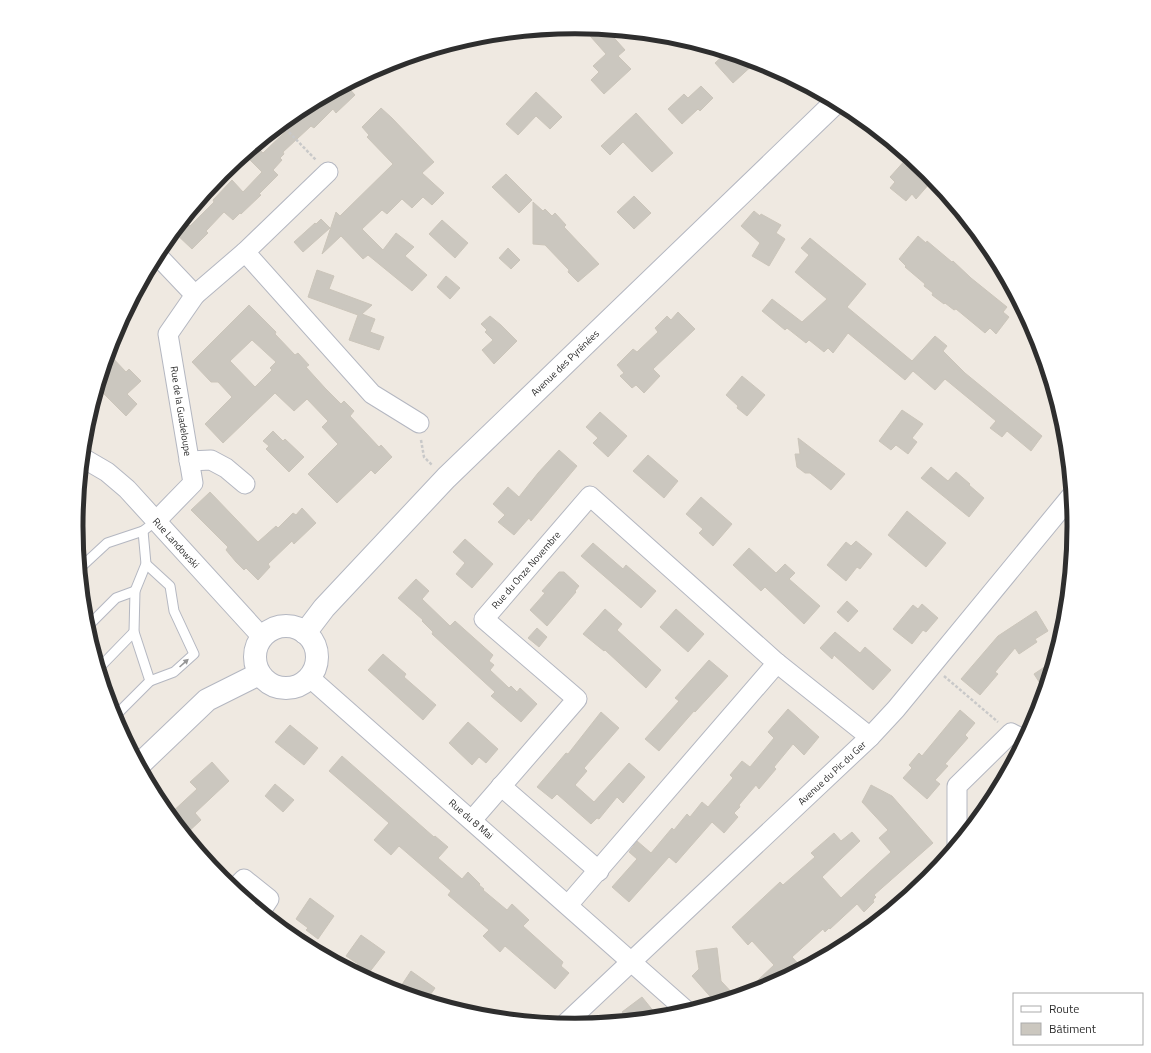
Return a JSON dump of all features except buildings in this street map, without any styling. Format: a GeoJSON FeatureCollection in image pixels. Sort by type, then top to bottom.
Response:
{"type":"FeatureCollection","features":[{"type":"Feature","properties":{"kind":"main road","name":"Avenue des Pyrénées"},"geometry":{"type":"LineString","coordinates":[[305,633],[324,608],[446,478],[832,106]]}},
{"type":"Feature","properties":{"kind":"main road"},"geometry":{"type":"LineString","coordinates":[[283,626],[294,627],[305,633],[314,644],[317,659],[315,668],[309,677],[302,684],[284,688],[274,686],[266,681],[260,674],[256,665],[255,655],[257,645],[262,637],[272,630],[283,626]]}},
{"type":"Feature","properties":{"kind":"main road"},"geometry":{"type":"LineString","coordinates":[[143,761],[207,700],[260,674]]}},
{"type":"Feature","properties":{"kind":"street","name":"Rue de la Guadeloupe"},"geometry":{"type":"LineString","coordinates":[[150,526],[193,483],[168,334],[195,295],[245,252],[328,172]]}},
{"type":"Feature","properties":{"kind":"street"},"geometry":{"type":"LineString","coordinates":[[245,252],[372,394],[419,423]]}},
{"type":"Feature","properties":{"kind":"street"},"geometry":{"type":"LineString","coordinates":[[162,260],[195,295]]}},
{"type":"Feature","properties":{"kind":"street","name":"Rue Landowski"},"geometry":{"type":"LineString","coordinates":[[87,460],[107,472],[128,489],[150,526],[262,637]]}},
{"type":"Feature","properties":{"kind":"street"},"geometry":{"type":"LineString","coordinates":[[189,460],[211,460],[226,468],[245,484]]}},
{"type":"Feature","properties":{"kind":"street","name":"Rue du Onze Novembre"},"geometry":{"type":"LineString","coordinates":[[472,820],[577,699],[484,619],[590,496],[777,663],[870,737]]}},
{"type":"Feature","properties":{"kind":"street","name":"Avenue du Pic du Ger"},"geometry":{"type":"LineString","coordinates":[[571,1019],[870,737],[896,709],[1067,501]]}},
{"type":"Feature","properties":{"kind":"street"},"geometry":{"type":"LineString","coordinates":[[568,905],[777,663]]}},
{"type":"Feature","properties":{"kind":"street","name":"Rue du 8 Mai"},"geometry":{"type":"LineString","coordinates":[[309,677],[683,1007]]}},
{"type":"Feature","properties":{"kind":"street"},"geometry":{"type":"LineString","coordinates":[[957,837],[957,786],[1018,736]]}},
{"type":"Feature","properties":{"kind":"street"},"geometry":{"type":"LineString","coordinates":[[501,786],[598,871]]}},
{"type":"Feature","properties":{"kind":"street"},"geometry":{"type":"LineString","coordinates":[[238,885],[244,879],[269,899],[264,907]]}},
{"type":"Feature","properties":{"kind":"lane"},"geometry":{"type":"LineString","coordinates":[[84,564],[107,543],[150,526],[146,564],[135,591],[134,632],[150,681]]}},
{"type":"Feature","properties":{"kind":"lane"},"geometry":{"type":"LineString","coordinates":[[119,712],[150,681],[174,672],[194,654],[174,611],[170,586],[146,564]]}},
{"type":"Feature","properties":{"kind":"lane"},"geometry":{"type":"LineString","coordinates":[[92,621],[116,598],[135,591]]}},
{"type":"Feature","properties":{"kind":"lane"},"geometry":{"type":"LineString","coordinates":[[103,664],[134,632]]}},
{"type":"Feature","properties":{"kind":"path"},"geometry":{"type":"LineString","coordinates":[[286,129],[328,172]]}},
{"type":"Feature","properties":{"kind":"path"},"geometry":{"type":"LineString","coordinates":[[419,423],[424,457],[432,466]]}},
{"type":"Feature","properties":{"kind":"path"},"geometry":{"type":"LineString","coordinates":[[932,665],[1018,736]]}}]}
